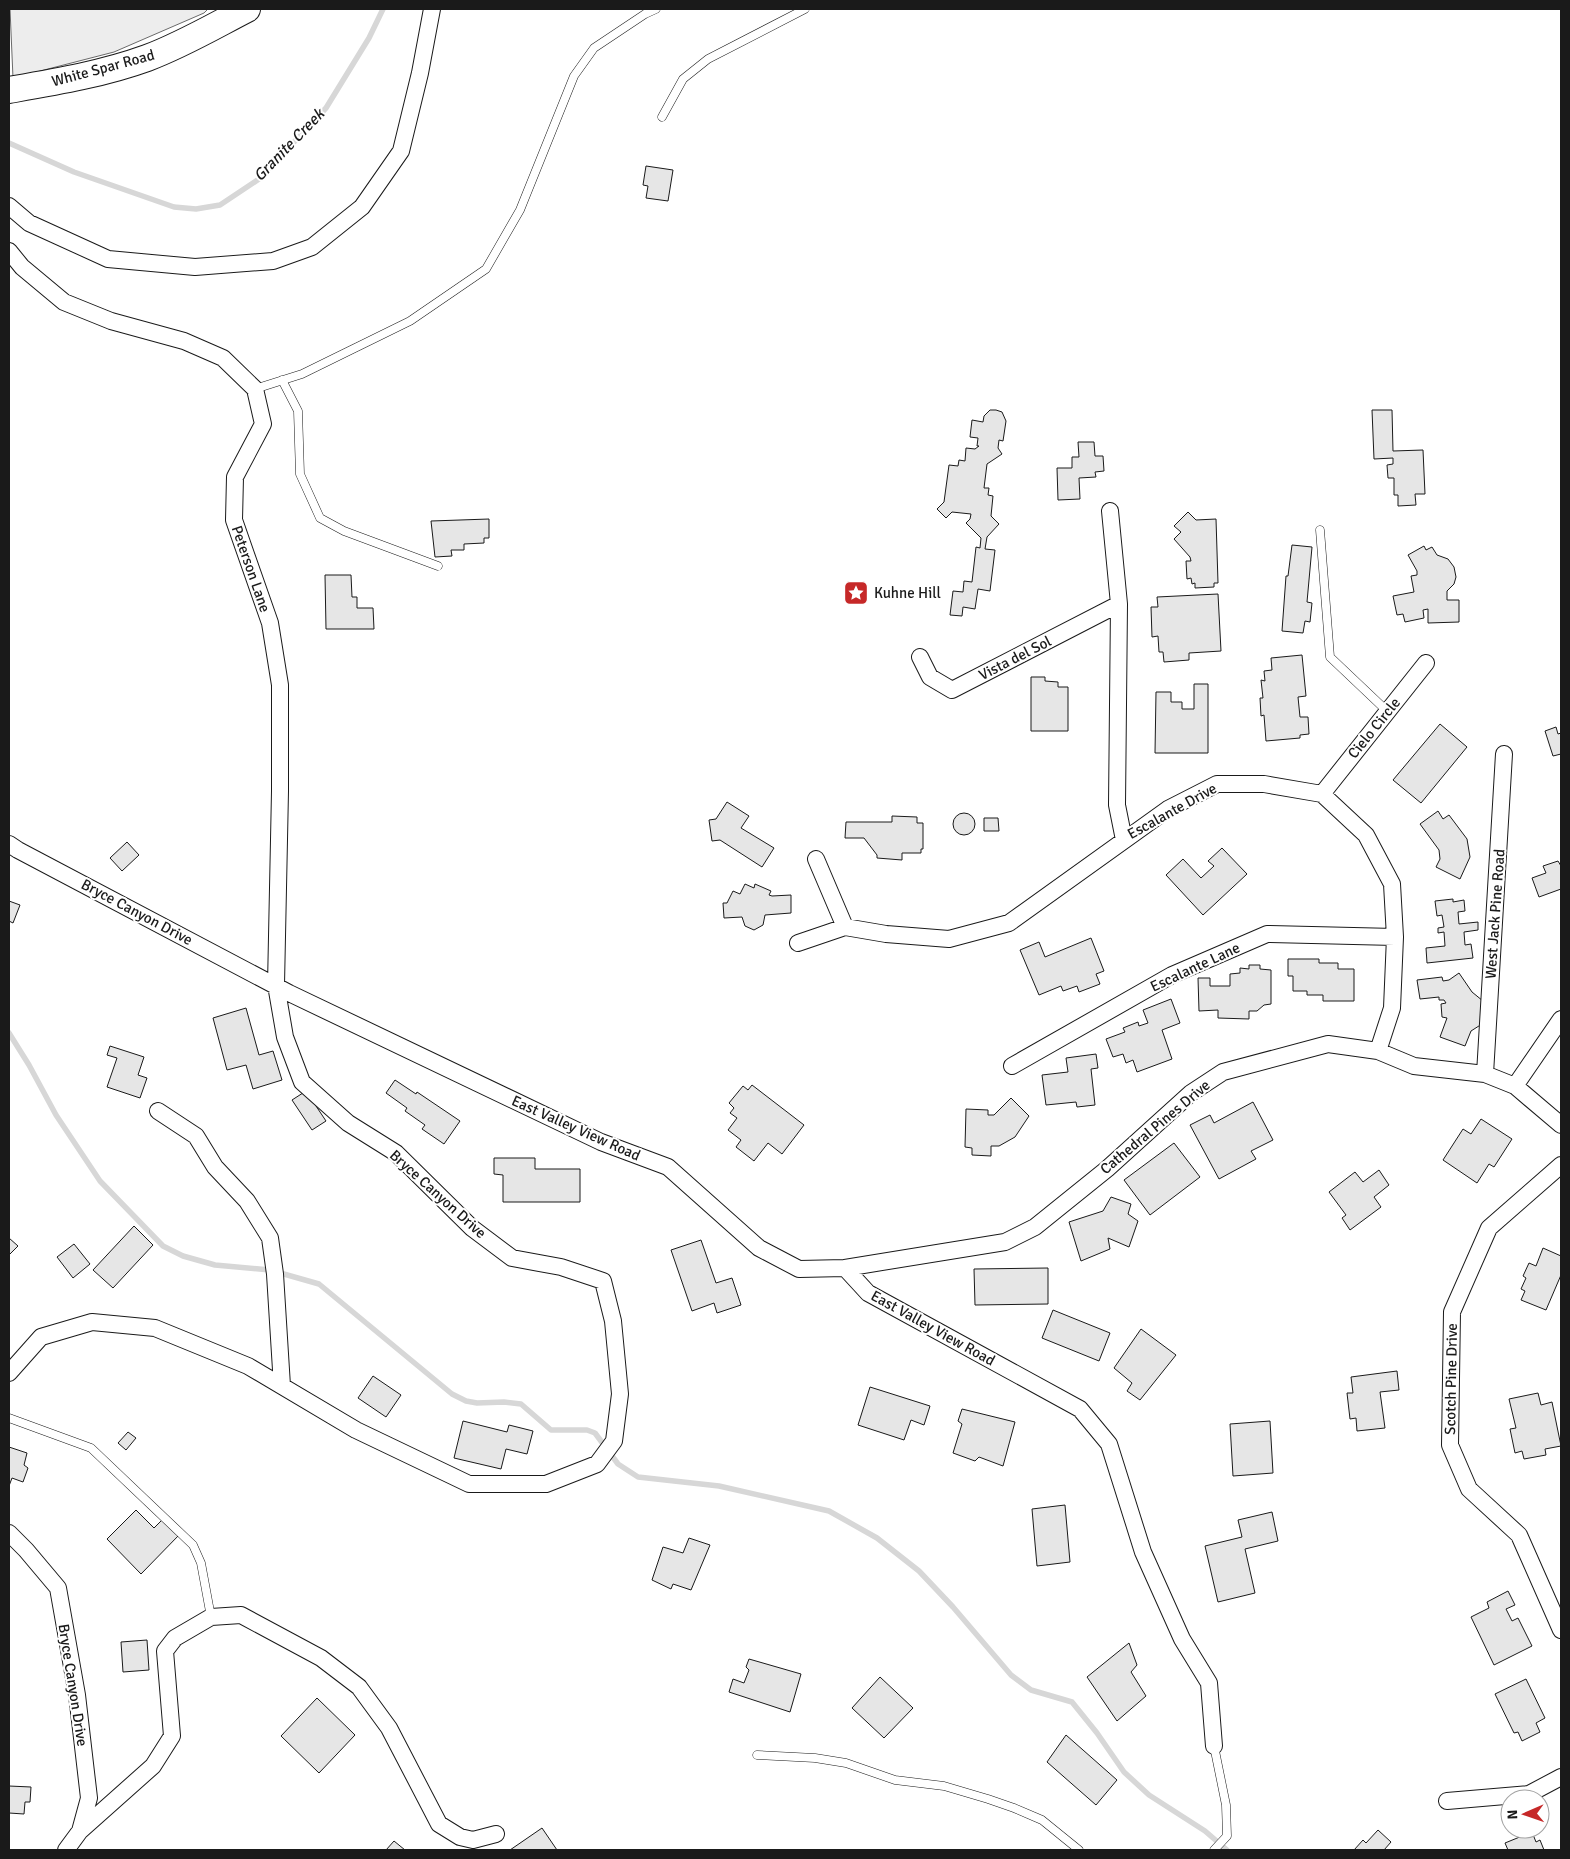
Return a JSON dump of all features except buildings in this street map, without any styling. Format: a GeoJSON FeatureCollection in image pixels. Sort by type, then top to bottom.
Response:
{"type":"FeatureCollection","features":[{"type":"Feature","properties":{"kind":"main road","name":"White Spar Road"},"geometry":{"type":"LineString","coordinates":[[9,90],[80,77],[146,58],[194,37],[247,9]]}},
{"type":"Feature","properties":{"kind":"street"},"geometry":{"type":"LineString","coordinates":[[9,206],[29,224],[108,259],[195,267],[273,261],[312,247],[362,207],[401,151],[420,73],[432,9]]}},
{"type":"Feature","properties":{"kind":"street"},"geometry":{"type":"LineString","coordinates":[[9,251],[22,267],[64,302],[111,321],[184,341],[223,358],[255,389]]}},
{"type":"Feature","properties":{"kind":"street","name":"Peterson Lane"},"geometry":{"type":"LineString","coordinates":[[255,389],[264,424],[235,477],[234,520],[270,623],[280,685],[276,985]]}},
{"type":"Feature","properties":{"kind":"street","name":"Escalante Drive"},"geometry":{"type":"LineString","coordinates":[[1110,511],[1119,604],[1117,805],[1124,840],[1168,809],[1217,784],[1264,784],[1322,794]]}},
{"type":"Feature","properties":{"kind":"street","name":"Vista del Sol"},"geometry":{"type":"LineString","coordinates":[[920,657],[930,677],[952,690],[1119,604]]}},
{"type":"Feature","properties":{"kind":"street","name":"Cielo Circle"},"geometry":{"type":"LineString","coordinates":[[1322,794],[1426,663]]}},
{"type":"Feature","properties":{"kind":"street","name":"West Jack Pine Road"},"geometry":{"type":"LineString","coordinates":[[1485,1074],[1504,754]]}},
{"type":"Feature","properties":{"kind":"street"},"geometry":{"type":"LineString","coordinates":[[1322,794],[1366,835],[1392,884],[1395,937],[1392,1008],[1378,1050]]}},
{"type":"Feature","properties":{"kind":"street"},"geometry":{"type":"LineString","coordinates":[[798,943],[845,928],[886,934],[949,939],[1008,922],[1124,840]]}},
{"type":"Feature","properties":{"kind":"street","name":"Bryce Canyon Drive"},"geometry":{"type":"LineString","coordinates":[[9,844],[276,985],[285,1036],[302,1082],[348,1123],[396,1154],[472,1228],[512,1258],[561,1267],[603,1282],[613,1321],[620,1394],[614,1441],[597,1464],[546,1484],[469,1484],[356,1430],[248,1366],[155,1328],[92,1322],[41,1337],[9,1373]]}},
{"type":"Feature","properties":{"kind":"street"},"geometry":{"type":"LineString","coordinates":[[816,859],[845,928]]}},
{"type":"Feature","properties":{"kind":"street","name":"Escalante Lane"},"geometry":{"type":"LineString","coordinates":[[1012,1066],[1172,975],[1267,934],[1395,937]]}},
{"type":"Feature","properties":{"kind":"street","name":"East Valley View Road"},"geometry":{"type":"LineString","coordinates":[[276,985],[289,993],[601,1142],[668,1167],[759,1248],[799,1269],[845,1268],[868,1293],[1080,1409],[1109,1444],[1143,1552],[1182,1639],[1209,1683],[1214,1746]]}},
{"type":"Feature","properties":{"kind":"street"},"geometry":{"type":"LineString","coordinates":[[1515,1086],[1559,1022],[1561,1007]]}},
{"type":"Feature","properties":{"kind":"street","name":"Cathedral Pines Drive"},"geometry":{"type":"LineString","coordinates":[[845,1268],[1005,1242],[1035,1227],[1107,1169],[1191,1093],[1223,1072],[1328,1044],[1378,1050],[1414,1066],[1485,1074],[1515,1086],[1561,1126]]}},
{"type":"Feature","properties":{"kind":"street"},"geometry":{"type":"LineString","coordinates":[[158,1110],[196,1136],[215,1167],[247,1201],[270,1238],[276,1274],[282,1386]]}},
{"type":"Feature","properties":{"kind":"street","name":"Scotch Pine Drive"},"geometry":{"type":"LineString","coordinates":[[1561,1164],[1489,1228],[1452,1312],[1450,1445],[1468,1489],[1519,1535],[1561,1630]]}},
{"type":"Feature","properties":{"kind":"street","name":"Bryce Canyon Drive"},"geometry":{"type":"LineString","coordinates":[[9,1533],[58,1588],[77,1695],[89,1798],[80,1831],[66,1850]]}},
{"type":"Feature","properties":{"kind":"street"},"geometry":{"type":"LineString","coordinates":[[80,1831],[153,1766],[172,1736],[166,1651],[175,1638],[210,1617],[241,1615],[321,1658],[359,1687],[389,1728],[439,1824],[460,1837],[473,1840],[496,1834]]}},
{"type":"Feature","properties":{"kind":"street"},"geometry":{"type":"LineString","coordinates":[[1447,1801],[1529,1794],[1561,1777]]}},
{"type":"Feature","properties":{"kind":"lane"},"geometry":{"type":"LineString","coordinates":[[255,389],[302,374],[410,321],[486,269],[520,210],[574,76],[594,48],[645,14],[656,9]]}},
{"type":"Feature","properties":{"kind":"lane"},"geometry":{"type":"LineString","coordinates":[[662,117],[683,79],[708,59],[805,9]]}},
{"type":"Feature","properties":{"kind":"lane"},"geometry":{"type":"LineString","coordinates":[[282,380],[298,411],[300,474],[320,518],[344,531],[438,566]]}},
{"type":"Feature","properties":{"kind":"lane"},"geometry":{"type":"LineString","coordinates":[[1320,530],[1330,657],[1388,712]]}},
{"type":"Feature","properties":{"kind":"lane"},"geometry":{"type":"LineString","coordinates":[[9,1418],[91,1448],[193,1545],[202,1563],[210,1617]]}},
{"type":"Feature","properties":{"kind":"lane"},"geometry":{"type":"LineString","coordinates":[[1214,1746],[1226,1805],[1228,1836],[1214,1850]]}},
{"type":"Feature","properties":{"kind":"lane"},"geometry":{"type":"LineString","coordinates":[[757,1754],[815,1758],[846,1763],[895,1780],[944,1786],[979,1796],[1042,1820],[1079,1850]]}},
{"type":"Feature","properties":{"kind":"shaded area"},"geometry":{"type":"Polygon","coordinates":[[[10,9],[208,9],[204,13],[114,52],[13,78],[10,9]]]}},
{"type":"Feature","properties":{"kind":"waterway","name":"Granite Creek"},"geometry":{"type":"LineString","coordinates":[[9,143],[74,172],[174,207],[196,209],[220,205],[259,179],[326,108],[369,38],[383,9]]}},
{"type":"Feature","properties":{"kind":"waterway"},"geometry":{"type":"LineString","coordinates":[[9,1033],[56,1115],[100,1181],[163,1246],[183,1256],[215,1265],[270,1270],[319,1284],[452,1394],[466,1401],[477,1403],[504,1402],[521,1404],[551,1430],[587,1430],[595,1433],[618,1464],[638,1477],[719,1486],[829,1511],[877,1538],[919,1571],[953,1607],[1011,1675],[1031,1690],[1072,1702],[1097,1733],[1124,1772],[1149,1795],[1205,1831],[1227,1850]]}},
{"type":"Feature","properties":{"kind":"place","name":"Kuhne Hill"},"geometry":{"type":"Point","coordinates":[856,593]}}]}
